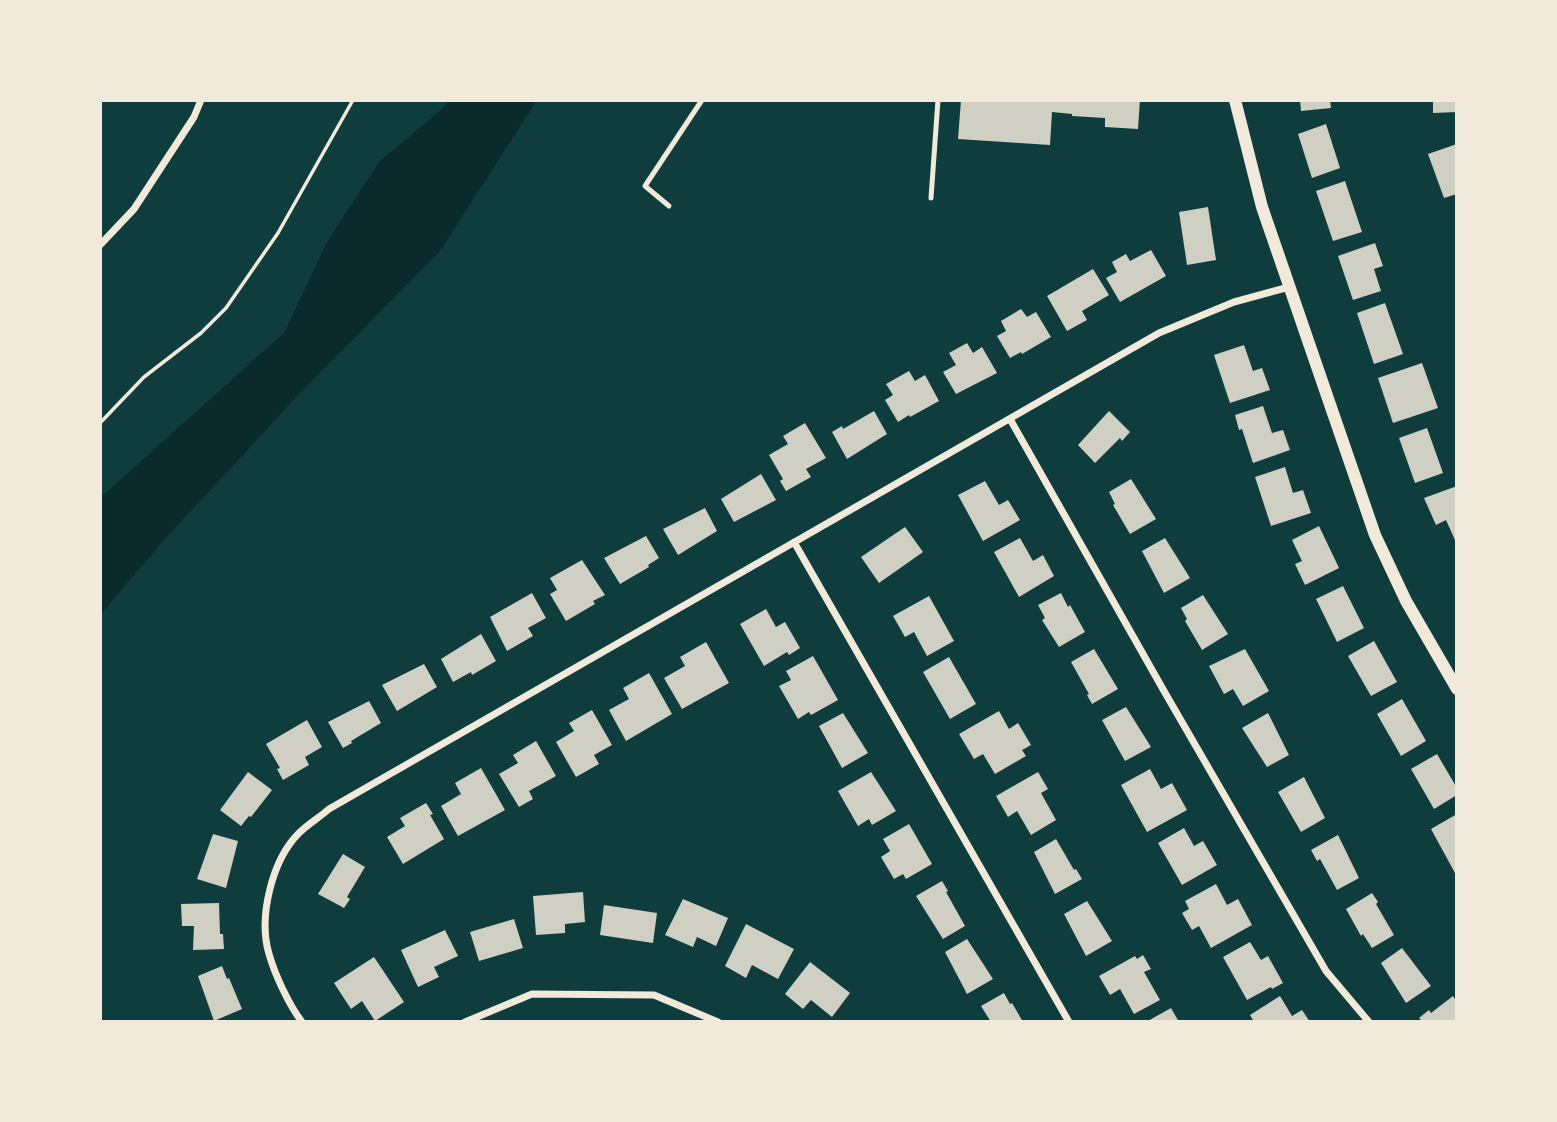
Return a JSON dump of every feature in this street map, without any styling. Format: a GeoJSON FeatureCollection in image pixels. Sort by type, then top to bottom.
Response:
{"type":"FeatureCollection","features":[{"type":"Feature","properties":{"kind":"street"},"geometry":{"type":"LineString","coordinates":[[100,245],[134,209],[194,117],[201,100]]}},
{"type":"Feature","properties":{"kind":"street"},"geometry":{"type":"LineString","coordinates":[[1235,100],[1262,207],[1375,535],[1406,601],[1457,689]]}},
{"type":"Feature","properties":{"kind":"street"},"geometry":{"type":"LineString","coordinates":[[302,1022],[294,1012],[268,953],[265,909],[277,867],[298,834],[349,796],[1159,333],[1234,302],[1289,287]]}},
{"type":"Feature","properties":{"kind":"street"},"geometry":{"type":"LineString","coordinates":[[1010,419],[1326,971],[1369,1022]]}},
{"type":"Feature","properties":{"kind":"street"},"geometry":{"type":"LineString","coordinates":[[794,542],[1069,1022]]}},
{"type":"Feature","properties":{"kind":"street"},"geometry":{"type":"LineString","coordinates":[[465,1022],[532,994],[654,995],[718,1022]]}},
{"type":"Feature","properties":{"kind":"lane"},"geometry":{"type":"LineString","coordinates":[[669,206],[645,186],[702,100]]}},
{"type":"Feature","properties":{"kind":"lane"},"geometry":{"type":"LineString","coordinates":[[930,198],[938,100]]}},
{"type":"Feature","properties":{"kind":"path"},"geometry":{"type":"LineString","coordinates":[[100,423],[144,377],[201,334],[226,308],[278,233],[353,100]]}},
{"type":"Feature","properties":{"kind":"water"},"geometry":{"type":"Polygon","coordinates":[[[450,100],[537,100],[440,251],[302,391],[164,540],[100,615],[100,498],[284,333],[327,242],[379,162],[450,100]]]}},
{"type":"Feature","properties":{"kind":"building"},"geometry":{"type":"Polygon","coordinates":[[[961,100],[1140,100],[1138,129],[1105,127],[1105,118],[1052,112],[1050,145],[958,139],[961,100]]]}},
{"type":"Feature","properties":{"kind":"building"},"geometry":{"type":"Polygon","coordinates":[[[1300,100],[1330,100],[1331,108],[1301,111],[1300,100]]]}},
{"type":"Feature","properties":{"kind":"building"},"geometry":{"type":"Polygon","coordinates":[[[1433,100],[1457,100],[1457,112],[1433,113],[1433,100]]]}},
{"type":"Feature","properties":{"kind":"building"},"geometry":{"type":"Polygon","coordinates":[[[1326,124],[1340,168],[1312,178],[1298,134],[1326,124]]]}},
{"type":"Feature","properties":{"kind":"building"},"geometry":{"type":"Polygon","coordinates":[[[1457,144],[1457,194],[1444,198],[1428,154],[1457,144]]]}},
{"type":"Feature","properties":{"kind":"building"},"geometry":{"type":"Polygon","coordinates":[[[1345,181],[1362,232],[1333,241],[1316,191],[1345,181]]]}},
{"type":"Feature","properties":{"kind":"building"},"geometry":{"type":"Polygon","coordinates":[[[1208,207],[1216,260],[1187,265],[1179,212],[1208,207]]]}},
{"type":"Feature","properties":{"kind":"building"},"geometry":{"type":"Polygon","coordinates":[[[1375,243],[1383,266],[1374,269],[1381,291],[1353,300],[1338,256],[1375,243]]]}},
{"type":"Feature","properties":{"kind":"building"},"geometry":{"type":"Polygon","coordinates":[[[1151,250],[1166,276],[1120,302],[1106,278],[1117,272],[1112,262],[1126,254],[1130,261],[1151,250]]]}},
{"type":"Feature","properties":{"kind":"building"},"geometry":{"type":"Polygon","coordinates":[[[1093,269],[1109,295],[1082,311],[1087,320],[1067,331],[1047,296],[1093,269]]]}},
{"type":"Feature","properties":{"kind":"building"},"geometry":{"type":"Polygon","coordinates":[[[1385,303],[1403,354],[1374,364],[1357,313],[1385,303]]]}},
{"type":"Feature","properties":{"kind":"building"},"geometry":{"type":"Polygon","coordinates":[[[1021,309],[1027,317],[1036,312],[1051,337],[1010,358],[997,336],[1006,331],[1001,321],[1021,309]]]}},
{"type":"Feature","properties":{"kind":"building"},"geometry":{"type":"Polygon","coordinates":[[[967,343],[973,353],[982,347],[997,373],[956,394],[943,372],[956,365],[949,353],[967,343]]]}},
{"type":"Feature","properties":{"kind":"building"},"geometry":{"type":"Polygon","coordinates":[[[1244,345],[1253,371],[1262,368],[1270,390],[1230,403],[1214,355],[1244,345]]]}},
{"type":"Feature","properties":{"kind":"building"},"geometry":{"type":"Polygon","coordinates":[[[1422,363],[1438,408],[1393,423],[1378,378],[1422,363]]]}},
{"type":"Feature","properties":{"kind":"building"},"geometry":{"type":"Polygon","coordinates":[[[909,371],[915,381],[925,375],[939,401],[898,422],[885,400],[893,395],[886,384],[909,371]]]}},
{"type":"Feature","properties":{"kind":"building"},"geometry":{"type":"Polygon","coordinates":[[[1263,406],[1272,433],[1283,430],[1290,450],[1253,463],[1235,415],[1263,406]]]}},
{"type":"Feature","properties":{"kind":"building"},"geometry":{"type":"Polygon","coordinates":[[[874,411],[887,434],[847,459],[832,432],[842,426],[843,429],[874,411]]]}},
{"type":"Feature","properties":{"kind":"building"},"geometry":{"type":"Polygon","coordinates":[[[1109,411],[1130,432],[1122,441],[1120,438],[1095,463],[1078,445],[1109,411]]]}},
{"type":"Feature","properties":{"kind":"building"},"geometry":{"type":"Polygon","coordinates":[[[805,423],[826,458],[806,469],[811,477],[786,491],[780,481],[783,479],[769,455],[788,444],[783,436],[805,423]]]}},
{"type":"Feature","properties":{"kind":"building"},"geometry":{"type":"Polygon","coordinates":[[[1427,428],[1443,473],[1415,483],[1399,438],[1427,428]]]}},
{"type":"Feature","properties":{"kind":"building"},"geometry":{"type":"Polygon","coordinates":[[[1285,467],[1293,493],[1303,490],[1311,513],[1271,526],[1255,477],[1285,467]]]}},
{"type":"Feature","properties":{"kind":"building"},"geometry":{"type":"Polygon","coordinates":[[[761,474],[776,500],[734,522],[721,499],[761,474]]]}},
{"type":"Feature","properties":{"kind":"building"},"geometry":{"type":"Polygon","coordinates":[[[1131,479],[1156,519],[1130,534],[1113,505],[1115,504],[1109,492],[1131,479]]]}},
{"type":"Feature","properties":{"kind":"building"},"geometry":{"type":"Polygon","coordinates":[[[985,481],[999,505],[1008,500],[1020,520],[983,541],[958,495],[985,481]]]}},
{"type":"Feature","properties":{"kind":"building"},"geometry":{"type":"Polygon","coordinates":[[[1457,486],[1455,540],[1446,520],[1436,525],[1424,498],[1457,486]]]}},
{"type":"Feature","properties":{"kind":"building"},"geometry":{"type":"Polygon","coordinates":[[[705,508],[717,531],[678,555],[663,529],[705,508]]]}},
{"type":"Feature","properties":{"kind":"building"},"geometry":{"type":"Polygon","coordinates":[[[1319,526],[1339,568],[1305,585],[1295,564],[1302,561],[1292,540],[1319,526]]]}},
{"type":"Feature","properties":{"kind":"building"},"geometry":{"type":"Polygon","coordinates":[[[905,527],[923,552],[879,583],[861,557],[905,527]]]}},
{"type":"Feature","properties":{"kind":"building"},"geometry":{"type":"Polygon","coordinates":[[[646,536],[659,558],[620,584],[604,558],[646,536]]]}},
{"type":"Feature","properties":{"kind":"building"},"geometry":{"type":"Polygon","coordinates":[[[1020,538],[1033,561],[1043,555],[1054,576],[1019,597],[994,552],[1020,538]]]}},
{"type":"Feature","properties":{"kind":"building"},"geometry":{"type":"Polygon","coordinates":[[[1165,538],[1190,578],[1164,593],[1142,551],[1165,538]]]}},
{"type":"Feature","properties":{"kind":"building"},"geometry":{"type":"Polygon","coordinates":[[[582,560],[605,595],[566,621],[550,594],[557,590],[550,578],[582,560]]]}},
{"type":"Feature","properties":{"kind":"building"},"geometry":{"type":"Polygon","coordinates":[[[1343,586],[1364,628],[1337,642],[1316,599],[1343,586]]]}},
{"type":"Feature","properties":{"kind":"building"},"geometry":{"type":"Polygon","coordinates":[[[532,593],[546,618],[528,628],[533,636],[507,651],[490,617],[532,593]]]}},
{"type":"Feature","properties":{"kind":"building"},"geometry":{"type":"Polygon","coordinates":[[[1061,593],[1085,632],[1059,647],[1042,620],[1045,618],[1038,605],[1061,593]]]}},
{"type":"Feature","properties":{"kind":"building"},"geometry":{"type":"Polygon","coordinates":[[[1203,595],[1228,634],[1202,650],[1185,621],[1187,619],[1181,608],[1203,595]]]}},
{"type":"Feature","properties":{"kind":"building"},"geometry":{"type":"Polygon","coordinates":[[[929,596],[954,641],[927,656],[914,632],[905,637],[893,616],[929,596]]]}},
{"type":"Feature","properties":{"kind":"building"},"geometry":{"type":"Polygon","coordinates":[[[766,609],[776,627],[785,622],[800,648],[789,655],[787,652],[764,666],[740,624],[766,609]]]}},
{"type":"Feature","properties":{"kind":"building"},"geometry":{"type":"Polygon","coordinates":[[[481,634],[496,661],[453,682],[441,659],[481,634]]]}},
{"type":"Feature","properties":{"kind":"building"},"geometry":{"type":"Polygon","coordinates":[[[1374,641],[1397,682],[1371,696],[1348,656],[1374,641]]]}},
{"type":"Feature","properties":{"kind":"building"},"geometry":{"type":"Polygon","coordinates":[[[706,642],[729,683],[682,709],[664,678],[685,666],[680,657],[706,642]]]}},
{"type":"Feature","properties":{"kind":"building"},"geometry":{"type":"Polygon","coordinates":[[[1094,649],[1118,689],[1092,704],[1071,662],[1094,649]]]}},
{"type":"Feature","properties":{"kind":"building"},"geometry":{"type":"Polygon","coordinates":[[[1245,649],[1269,691],[1243,706],[1233,689],[1224,694],[1209,666],[1245,649]]]}},
{"type":"Feature","properties":{"kind":"building"},"geometry":{"type":"Polygon","coordinates":[[[813,656],[838,700],[798,719],[779,686],[791,680],[786,671],[813,656]]]}},
{"type":"Feature","properties":{"kind":"building"},"geometry":{"type":"Polygon","coordinates":[[[949,657],[976,704],[950,719],[923,672],[949,657]]]}},
{"type":"Feature","properties":{"kind":"building"},"geometry":{"type":"Polygon","coordinates":[[[424,664],[437,687],[397,711],[382,685],[424,664]]]}},
{"type":"Feature","properties":{"kind":"building"},"geometry":{"type":"Polygon","coordinates":[[[649,673],[672,714],[626,741],[609,710],[629,699],[623,688],[649,673]]]}},
{"type":"Feature","properties":{"kind":"building"},"geometry":{"type":"Polygon","coordinates":[[[1402,699],[1426,741],[1401,756],[1377,714],[1402,699]]]}},
{"type":"Feature","properties":{"kind":"building"},"geometry":{"type":"Polygon","coordinates":[[[369,701],[381,723],[343,748],[328,722],[369,701]]]}},
{"type":"Feature","properties":{"kind":"building"},"geometry":{"type":"Polygon","coordinates":[[[1126,707],[1151,747],[1125,761],[1102,720],[1126,707]]]}},
{"type":"Feature","properties":{"kind":"building"},"geometry":{"type":"Polygon","coordinates":[[[592,710],[612,745],[594,755],[599,764],[576,777],[556,742],[574,731],[569,723],[592,710]]]}},
{"type":"Feature","properties":{"kind":"building"},"geometry":{"type":"Polygon","coordinates":[[[999,711],[1009,729],[1018,723],[1031,745],[1022,750],[1026,756],[995,774],[983,754],[974,759],[959,734],[999,711]]]}},
{"type":"Feature","properties":{"kind":"building"},"geometry":{"type":"Polygon","coordinates":[[[843,713],[868,753],[842,768],[819,726],[843,713]]]}},
{"type":"Feature","properties":{"kind":"building"},"geometry":{"type":"Polygon","coordinates":[[[1268,713],[1289,755],[1267,767],[1242,728],[1268,713]]]}},
{"type":"Feature","properties":{"kind":"building"},"geometry":{"type":"Polygon","coordinates":[[[307,720],[322,747],[305,757],[309,765],[283,780],[277,769],[280,768],[266,744],[307,720]]]}},
{"type":"Feature","properties":{"kind":"building"},"geometry":{"type":"Polygon","coordinates":[[[536,741],[556,776],[529,791],[533,799],[519,807],[499,774],[518,763],[513,755],[536,741]]]}},
{"type":"Feature","properties":{"kind":"building"},"geometry":{"type":"Polygon","coordinates":[[[1437,754],[1457,788],[1457,795],[1434,809],[1411,769],[1437,754]]]}},
{"type":"Feature","properties":{"kind":"building"},"geometry":{"type":"Polygon","coordinates":[[[481,768],[505,810],[458,836],[441,806],[461,794],[455,783],[481,768]]]}},
{"type":"Feature","properties":{"kind":"building"},"geometry":{"type":"Polygon","coordinates":[[[1150,769],[1161,789],[1172,783],[1187,810],[1147,832],[1121,785],[1150,769]]]}},
{"type":"Feature","properties":{"kind":"building"},"geometry":{"type":"Polygon","coordinates":[[[248,772],[272,790],[241,826],[220,810],[248,772]]]}},
{"type":"Feature","properties":{"kind":"building"},"geometry":{"type":"Polygon","coordinates":[[[871,772],[896,811],[872,825],[869,819],[858,826],[838,791],[871,772]]]}},
{"type":"Feature","properties":{"kind":"building"},"geometry":{"type":"Polygon","coordinates":[[[1038,772],[1048,789],[1041,793],[1056,820],[1031,835],[1017,811],[1008,817],[996,796],[1038,772]]]}},
{"type":"Feature","properties":{"kind":"building"},"geometry":{"type":"Polygon","coordinates":[[[1304,777],[1325,818],[1301,832],[1278,792],[1304,777]]]}},
{"type":"Feature","properties":{"kind":"building"},"geometry":{"type":"Polygon","coordinates":[[[426,803],[444,839],[403,864],[387,837],[405,826],[400,818],[426,803]]]}},
{"type":"Feature","properties":{"kind":"building"},"geometry":{"type":"Polygon","coordinates":[[[1457,814],[1457,871],[1455,873],[1431,829],[1457,814]]]}},
{"type":"Feature","properties":{"kind":"building"},"geometry":{"type":"Polygon","coordinates":[[[909,824],[932,864],[906,879],[903,874],[894,879],[881,857],[890,851],[883,839],[909,824]]]}},
{"type":"Feature","properties":{"kind":"building"},"geometry":{"type":"Polygon","coordinates":[[[1184,828],[1194,846],[1203,841],[1217,865],[1182,885],[1158,843],[1184,828]]]}},
{"type":"Feature","properties":{"kind":"building"},"geometry":{"type":"Polygon","coordinates":[[[213,834],[238,841],[226,888],[197,879],[213,834]]]}},
{"type":"Feature","properties":{"kind":"building"},"geometry":{"type":"Polygon","coordinates":[[[1338,835],[1359,878],[1337,890],[1320,859],[1317,861],[1311,850],[1338,835]]]}},
{"type":"Feature","properties":{"kind":"building"},"geometry":{"type":"Polygon","coordinates":[[[1056,839],[1082,879],[1055,894],[1034,852],[1056,839]]]}},
{"type":"Feature","properties":{"kind":"building"},"geometry":{"type":"Polygon","coordinates":[[[343,854],[365,867],[347,897],[350,899],[344,908],[318,894],[343,854]]]}},
{"type":"Feature","properties":{"kind":"building"},"geometry":{"type":"Polygon","coordinates":[[[942,881],[965,926],[943,939],[916,896],[942,881]]]}},
{"type":"Feature","properties":{"kind":"building"},"geometry":{"type":"Polygon","coordinates":[[[1216,884],[1227,905],[1238,899],[1252,925],[1211,948],[1199,926],[1192,930],[1182,913],[1189,909],[1185,901],[1216,884]]]}},
{"type":"Feature","properties":{"kind":"building"},"geometry":{"type":"Polygon","coordinates":[[[583,892],[585,922],[565,924],[565,933],[536,935],[533,896],[583,892]]]}},
{"type":"Feature","properties":{"kind":"building"},"geometry":{"type":"Polygon","coordinates":[[[1372,893],[1394,935],[1372,948],[1363,934],[1361,936],[1346,909],[1372,893]]]}},
{"type":"Feature","properties":{"kind":"building"},"geometry":{"type":"Polygon","coordinates":[[[683,899],[728,918],[716,946],[697,937],[693,947],[665,935],[683,899]]]}},
{"type":"Feature","properties":{"kind":"building"},"geometry":{"type":"Polygon","coordinates":[[[1087,901],[1112,941],[1086,956],[1064,914],[1087,901]]]}},
{"type":"Feature","properties":{"kind":"building"},"geometry":{"type":"Polygon","coordinates":[[[219,903],[220,934],[223,934],[224,949],[193,950],[194,926],[182,926],[181,904],[219,903]]]}},
{"type":"Feature","properties":{"kind":"building"},"geometry":{"type":"Polygon","coordinates":[[[604,905],[657,913],[653,943],[600,935],[604,905]]]}},
{"type":"Feature","properties":{"kind":"building"},"geometry":{"type":"Polygon","coordinates":[[[514,919],[523,948],[479,961],[470,932],[514,919]]]}},
{"type":"Feature","properties":{"kind":"building"},"geometry":{"type":"Polygon","coordinates":[[[746,924],[794,949],[778,979],[752,965],[746,978],[725,966],[746,924]]]}},
{"type":"Feature","properties":{"kind":"building"},"geometry":{"type":"Polygon","coordinates":[[[445,930],[458,956],[434,967],[439,977],[418,987],[401,950],[445,930]]]}},
{"type":"Feature","properties":{"kind":"building"},"geometry":{"type":"Polygon","coordinates":[[[967,939],[993,979],[967,994],[945,952],[967,939]]]}},
{"type":"Feature","properties":{"kind":"building"},"geometry":{"type":"Polygon","coordinates":[[[1250,942],[1261,960],[1268,956],[1283,983],[1247,1000],[1223,957],[1250,942]]]}},
{"type":"Feature","properties":{"kind":"building"},"geometry":{"type":"Polygon","coordinates":[[[1402,948],[1431,986],[1406,1003],[1381,963],[1402,948]]]}},
{"type":"Feature","properties":{"kind":"building"},"geometry":{"type":"Polygon","coordinates":[[[1143,955],[1151,969],[1144,972],[1160,1000],[1134,1014],[1120,989],[1110,995],[1099,976],[1135,956],[1137,959],[1143,955]]]}},
{"type":"Feature","properties":{"kind":"building"},"geometry":{"type":"Polygon","coordinates":[[[374,957],[404,1002],[375,1021],[362,1001],[351,1009],[334,983],[374,957]]]}},
{"type":"Feature","properties":{"kind":"building"},"geometry":{"type":"Polygon","coordinates":[[[810,962],[850,993],[832,1017],[811,1000],[803,1009],[785,994],[810,962]]]}},
{"type":"Feature","properties":{"kind":"building"},"geometry":{"type":"Polygon","coordinates":[[[222,966],[242,1009],[214,1021],[198,976],[222,966]]]}},
{"type":"Feature","properties":{"kind":"building"},"geometry":{"type":"Polygon","coordinates":[[[1004,993],[1023,1022],[991,1022],[981,1006],[1004,993]]]}},
{"type":"Feature","properties":{"kind":"building"},"geometry":{"type":"Polygon","coordinates":[[[1280,996],[1292,1016],[1302,1010],[1310,1022],[1254,1022],[1250,1015],[1280,996]]]}},
{"type":"Feature","properties":{"kind":"building"},"geometry":{"type":"Polygon","coordinates":[[[1453,996],[1457,1002],[1457,1022],[1423,1022],[1419,1018],[1429,1010],[1431,1013],[1453,996]]]}},
{"type":"Feature","properties":{"kind":"building"},"geometry":{"type":"Polygon","coordinates":[[[1171,1008],[1179,1022],[1146,1022],[1171,1008]]]}}]}
